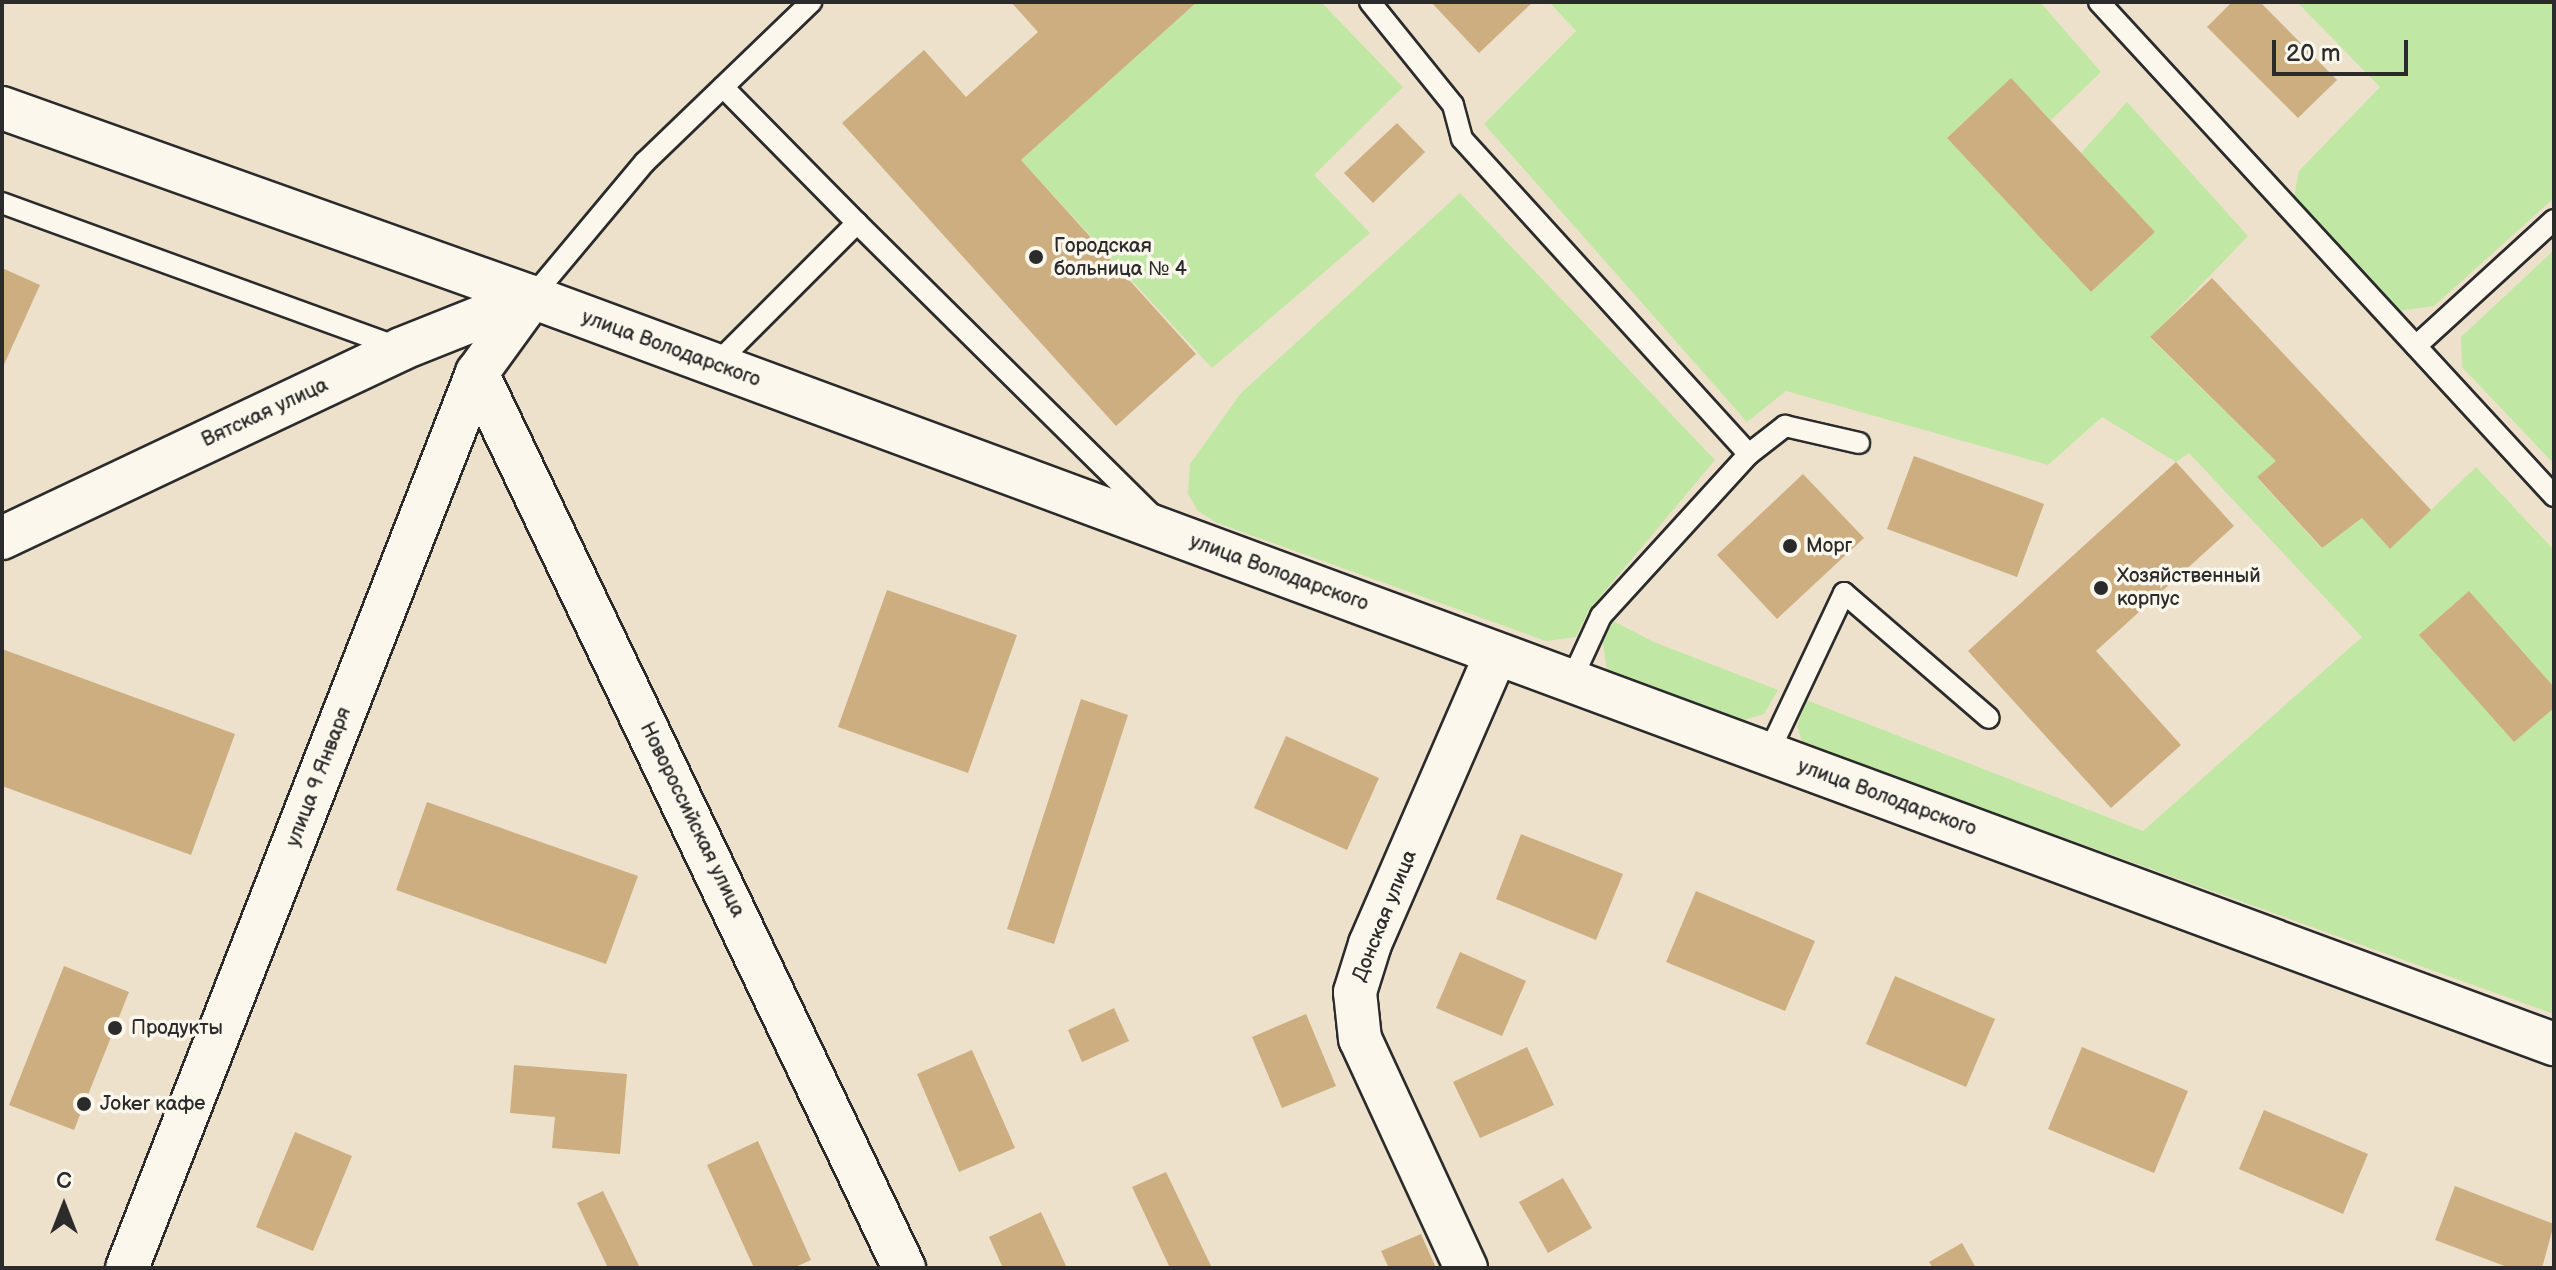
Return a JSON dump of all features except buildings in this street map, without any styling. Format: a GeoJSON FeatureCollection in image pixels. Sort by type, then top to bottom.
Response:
{"type":"FeatureCollection","features":[{"type":"Feature","properties":{"kind":"street","name":"улица Володарского"},"geometry":{"type":"LineString","coordinates":[[2,108],[532,297],[2554,1044]]}},
{"type":"Feature","properties":{"kind":"street","name":"Вятская улица"},"geometry":{"type":"LineString","coordinates":[[2,538],[401,349],[532,297]]}},
{"type":"Feature","properties":{"kind":"street","name":"улица 9 Января"},"geometry":{"type":"LineString","coordinates":[[132,1266],[477,373],[532,297]]}},
{"type":"Feature","properties":{"kind":"street","name":"Новороссийская улица"},"geometry":{"type":"LineString","coordinates":[[477,373],[904,1268]]}},
{"type":"Feature","properties":{"kind":"street","name":"Донская улица"},"geometry":{"type":"LineString","coordinates":[[1466,1268],[1360,1039],[1355,992],[1370,944],[1496,654]]}},
{"type":"Feature","properties":{"kind":"lane"},"geometry":{"type":"LineString","coordinates":[[532,297],[645,162],[811,2]]}},
{"type":"Feature","properties":{"kind":"lane"},"geometry":{"type":"LineString","coordinates":[[1370,2],[1453,105],[1462,139],[1749,454]]}},
{"type":"Feature","properties":{"kind":"lane"},"geometry":{"type":"LineString","coordinates":[[2099,2],[2554,496]]}},
{"type":"Feature","properties":{"kind":"lane"},"geometry":{"type":"LineString","coordinates":[[723,87],[1173,534]]}},
{"type":"Feature","properties":{"kind":"lane"},"geometry":{"type":"LineString","coordinates":[[2,203],[401,349]]}},
{"type":"Feature","properties":{"kind":"lane"},"geometry":{"type":"LineString","coordinates":[[2416,346],[2554,220]]}},
{"type":"Feature","properties":{"kind":"lane"},"geometry":{"type":"LineString","coordinates":[[715,365],[857,223]]}},
{"type":"Feature","properties":{"kind":"lane"},"geometry":{"type":"LineString","coordinates":[[1571,681],[1601,616],[1749,454],[1785,426],[1859,443]]}},
{"type":"Feature","properties":{"kind":"lane"},"geometry":{"type":"LineString","coordinates":[[1768,754],[1844,593],[1989,718]]}},
{"type":"Feature","properties":{"kind":"green space"},"geometry":{"type":"Polygon","coordinates":[[[1197,2],[1321,2],[1403,87],[1314,175],[1370,233],[1212,368],[1021,160],[1197,2]]]}},
{"type":"Feature","properties":{"kind":"green space"},"geometry":{"type":"Polygon","coordinates":[[[1549,2],[2040,2],[2101,72],[2051,120],[2011,79],[1947,138],[2091,292],[2155,232],[2081,153],[2127,102],[2248,236],[2150,338],[2276,461],[2257,478],[2321,548],[2362,518],[2390,549],[2476,467],[2554,550],[2553,686],[2469,591],[2420,635],[2514,742],[2554,708],[2554,1014],[1803,744],[1797,726],[1806,700],[2143,831],[2362,637],[2189,453],[2176,462],[2102,417],[2048,465],[1786,391],[1747,422],[1484,124],[1576,31],[1549,2]]]}},
{"type":"Feature","properties":{"kind":"green space"},"geometry":{"type":"Polygon","coordinates":[[[2297,2],[2554,2],[2554,198],[2434,306],[2398,311],[2292,207],[2299,171],[2380,87],[2297,2]]]}},
{"type":"Feature","properties":{"kind":"green space"},"geometry":{"type":"Polygon","coordinates":[[[1460,193],[1715,460],[1589,610],[1576,637],[1546,641],[1217,523],[1198,511],[1188,494],[1190,464],[1241,393],[1460,193]]]}},
{"type":"Feature","properties":{"kind":"green space"},"geometry":{"type":"Polygon","coordinates":[[[2554,250],[2554,464],[2462,367],[2461,337],[2554,250]]]}},
{"type":"Feature","properties":{"kind":"green space"},"geometry":{"type":"Polygon","coordinates":[[[1613,621],[1654,642],[1778,690],[1764,714],[1740,721],[1607,672],[1603,642],[1613,621]]]}},
{"type":"Feature","properties":{"kind":"place","name":"Городская больница № 4"},"geometry":{"type":"Point","coordinates":[1036,257]}},
{"type":"Feature","properties":{"kind":"place","name":"Морг"},"geometry":{"type":"Point","coordinates":[1790,546]}},
{"type":"Feature","properties":{"kind":"place","name":"Хозяйственный корпус"},"geometry":{"type":"Point","coordinates":[2101,588]}},
{"type":"Feature","properties":{"kind":"place","name":"Продукты"},"geometry":{"type":"Point","coordinates":[115,1028]}},
{"type":"Feature","properties":{"kind":"place","name":"Joker кафе"},"geometry":{"type":"Point","coordinates":[84,1104]}}]}
